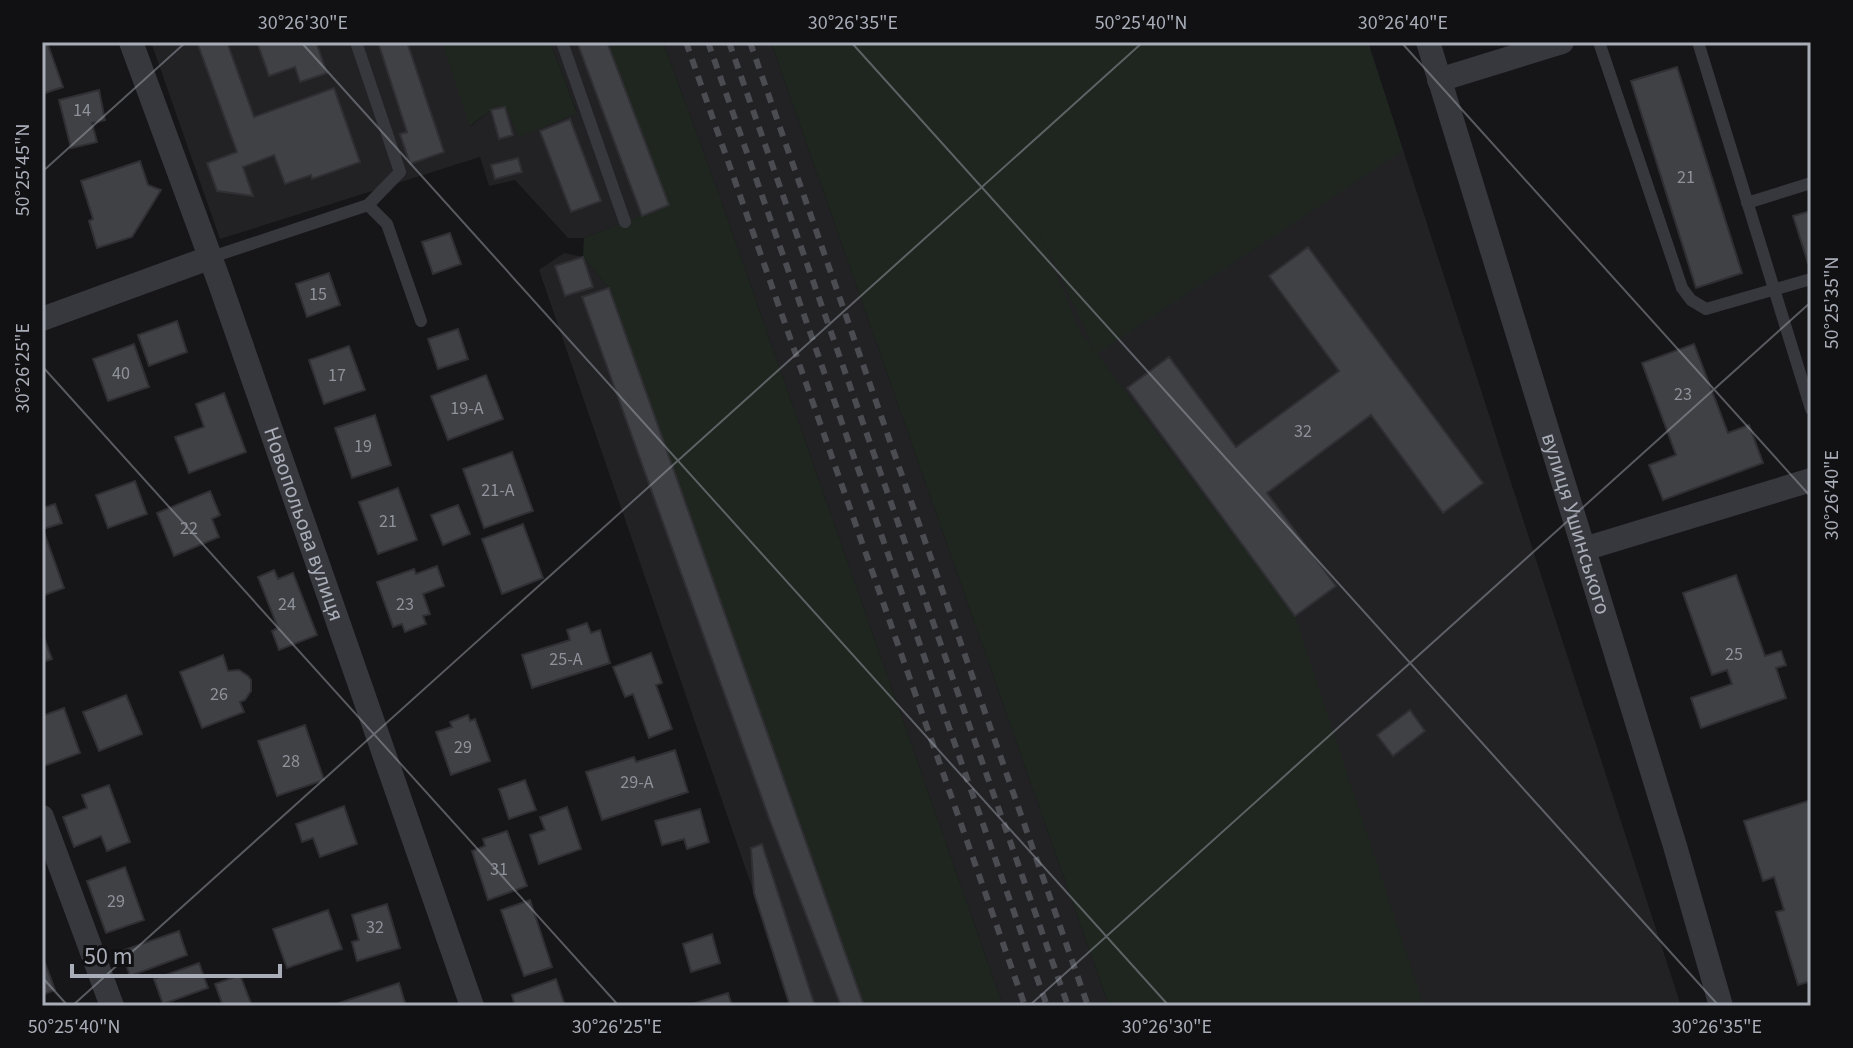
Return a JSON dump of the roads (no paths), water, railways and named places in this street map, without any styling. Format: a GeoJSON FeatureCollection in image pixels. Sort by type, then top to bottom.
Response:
{"type":"FeatureCollection","features":[{"type":"Feature","properties":{"kind":"street","name":"Новопольова вулиця"},"geometry":{"type":"LineString","coordinates":[[131,42],[472,1006]]}},
{"type":"Feature","properties":{"kind":"street","name":"вулиця Ушинського"},"geometry":{"type":"LineString","coordinates":[[1428,42],[1675,846],[1721,1006]]}},
{"type":"Feature","properties":{"kind":"street"},"geometry":{"type":"LineString","coordinates":[[1439,80],[1562,42]]}},
{"type":"Feature","properties":{"kind":"street"},"geometry":{"type":"LineString","coordinates":[[42,319],[209,258]]}},
{"type":"Feature","properties":{"kind":"street"},"geometry":{"type":"LineString","coordinates":[[1584,549],[1811,480]]}},
{"type":"Feature","properties":{"kind":"street"},"geometry":{"type":"LineString","coordinates":[[42,817],[112,1006]]}},
{"type":"Feature","properties":{"kind":"lane"},"geometry":{"type":"LineString","coordinates":[[209,258],[368,205],[400,172],[356,42]]}},
{"type":"Feature","properties":{"kind":"lane"},"geometry":{"type":"LineString","coordinates":[[562,42],[625,222]]}},
{"type":"Feature","properties":{"kind":"lane"},"geometry":{"type":"LineString","coordinates":[[1599,42],[1682,288],[1691,300],[1706,309],[1811,279]]}},
{"type":"Feature","properties":{"kind":"lane"},"geometry":{"type":"LineString","coordinates":[[1698,42],[1811,409]]}},
{"type":"Feature","properties":{"kind":"lane"},"geometry":{"type":"LineString","coordinates":[[1747,203],[1811,183]]}},
{"type":"Feature","properties":{"kind":"lane"},"geometry":{"type":"LineString","coordinates":[[368,205],[387,224],[421,321]]}},
{"type":"Feature","properties":{"kind":"railway"},"geometry":{"type":"LineString","coordinates":[[686,42],[1025,1006]]}},
{"type":"Feature","properties":{"kind":"railway"},"geometry":{"type":"LineString","coordinates":[[708,42],[1047,1006]]}},
{"type":"Feature","properties":{"kind":"railway"},"geometry":{"type":"LineString","coordinates":[[729,42],[1068,1006]]}},
{"type":"Feature","properties":{"kind":"railway"},"geometry":{"type":"LineString","coordinates":[[750,42],[1088,1006]]}}]}
